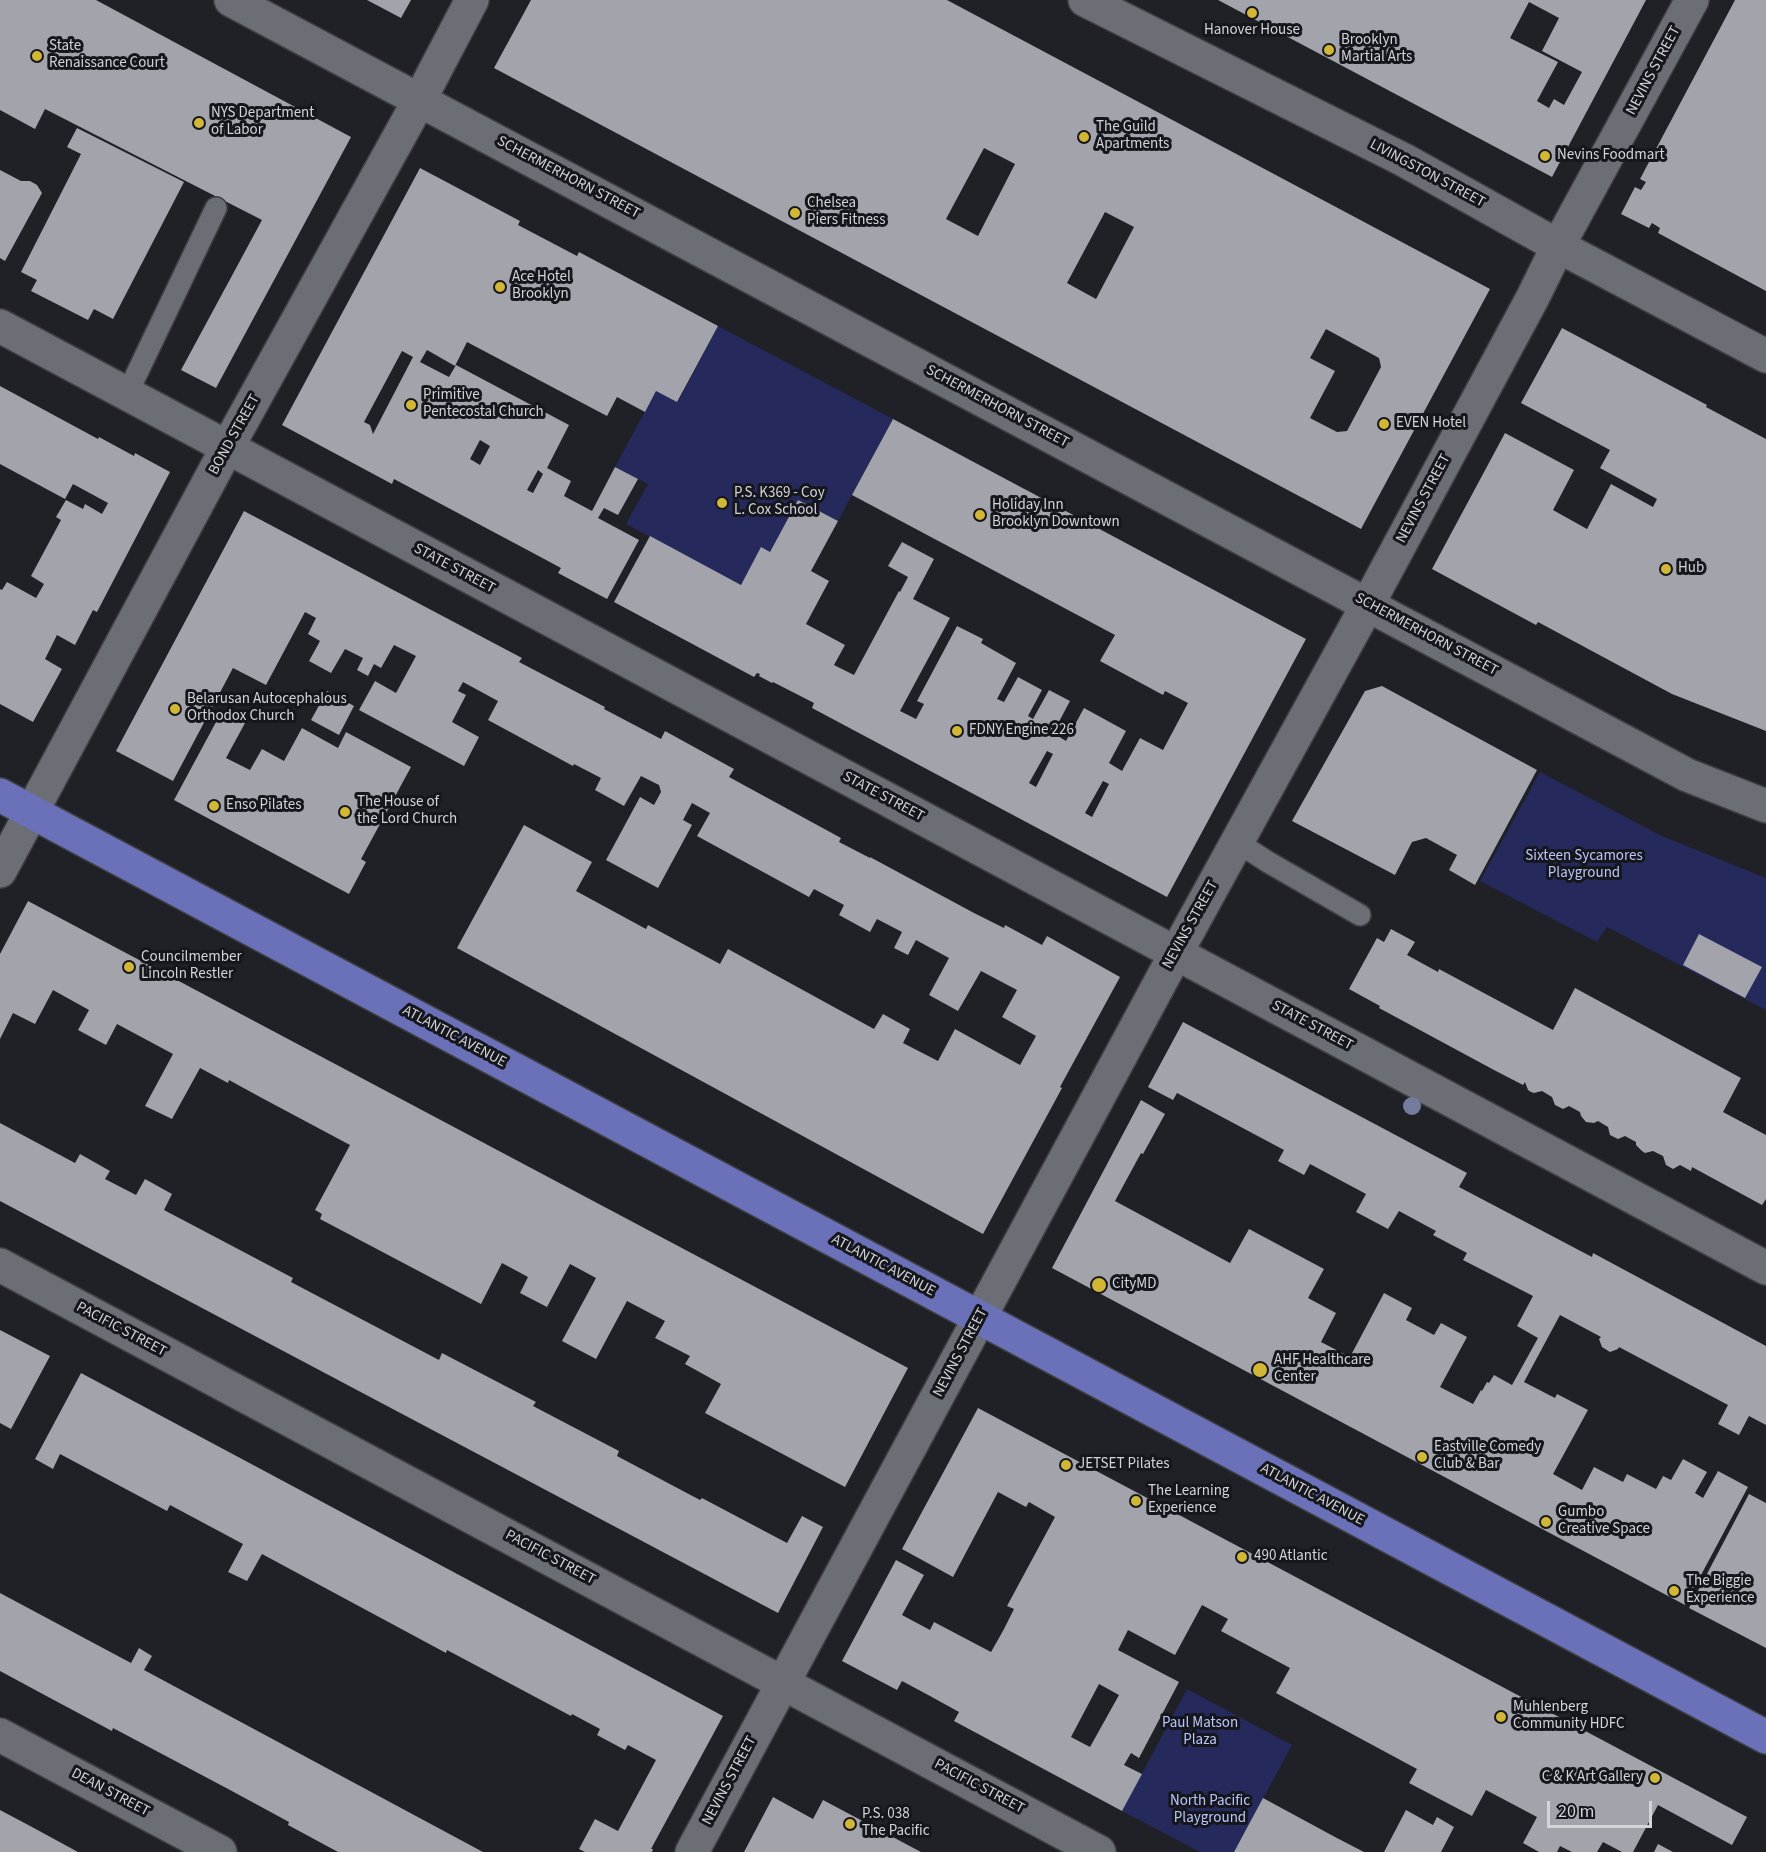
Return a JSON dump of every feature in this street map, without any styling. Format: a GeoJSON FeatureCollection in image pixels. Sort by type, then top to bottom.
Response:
{"type":"FeatureCollection","features":[{"type":"Feature","properties":{"kind":"main road","name":"ATLANTIC AVENUE"},"geometry":{"type":"LineString","coordinates":[[0,795],[1766,1737]]}},
{"type":"Feature","properties":{"kind":"street","name":"SCHERMERHORN STREET"},"geometry":{"type":"LineString","coordinates":[[231,0],[1687,775],[1766,806]]}},
{"type":"Feature","properties":{"kind":"street","name":"BOND STREET"},"geometry":{"type":"LineString","coordinates":[[0,871],[227,448],[420,99],[472,0]]}},
{"type":"Feature","properties":{"kind":"street","name":"LIVINGSTON STREET"},"geometry":{"type":"LineString","coordinates":[[1085,0],[1404,160],[1558,246],[1766,356]]}},
{"type":"Feature","properties":{"kind":"street","name":"NEVINS STREET"},"geometry":{"type":"LineString","coordinates":[[692,1852],[1176,953],[1368,604],[1692,0]]}},
{"type":"Feature","properties":{"kind":"street","name":"STATE STREET"},"geometry":{"type":"LineString","coordinates":[[0,326],[1766,1268]]}},
{"type":"Feature","properties":{"kind":"street","name":"PACIFIC STREET"},"geometry":{"type":"LineString","coordinates":[[0,1265],[1100,1852]]}},
{"type":"Feature","properties":{"kind":"street","name":"DEAN STREET"},"geometry":{"type":"LineString","coordinates":[[0,1735],[220,1852]]}},
{"type":"Feature","properties":{"kind":"lane"},"geometry":{"type":"LineString","coordinates":[[127,394],[216,208]]}},
{"type":"Feature","properties":{"kind":"lane"},"geometry":{"type":"LineString","coordinates":[[1237,842],[1360,915]]}},
{"type":"Feature","properties":{"kind":"green space","name":"P.S. K369 - Coy L. Cox School"},"geometry":{"type":"Polygon","coordinates":[[[718,326],[893,419],[838,521],[798,500],[770,552],[741,585],[626,524],[648,484],[615,467],[656,391],[678,402],[718,326]]]}},
{"type":"Feature","properties":{"kind":"green space","name":"Sixteen Sycamores Playground"},"geometry":{"type":"Polygon","coordinates":[[[1540,772],[1662,836],[1766,878],[1766,1010],[1607,927],[1597,942],[1480,881],[1540,772]]]}},
{"type":"Feature","properties":{"kind":"green space"},"geometry":{"type":"Polygon","coordinates":[[[1187,1689],[1292,1745],[1234,1852],[1200,1852],[1122,1811],[1187,1689]]]}},
{"type":"Feature","properties":{"kind":"building","name":"NYS Department of Labor"},"geometry":{"type":"Polygon","coordinates":[[[0,0],[96,0],[351,137],[216,388],[181,370],[262,220],[45,109],[35,129],[0,110],[0,0]]]}},
{"type":"Feature","properties":{"kind":"building"},"geometry":{"type":"Polygon","coordinates":[[[367,0],[411,0],[401,18],[367,0]]]}},
{"type":"Feature","properties":{"kind":"building"},"geometry":{"type":"Polygon","coordinates":[[[531,0],[947,0],[1490,289],[1361,529],[494,68],[531,0]],[[984,148],[946,219],[978,236],[1015,164],[984,148]],[[1105,212],[1067,283],[1096,299],[1134,227],[1105,212]],[[1326,329],[1310,358],[1335,371],[1310,418],[1337,432],[1347,431],[1381,367],[1379,358],[1326,329]]]}},
{"type":"Feature","properties":{"kind":"building"},"geometry":{"type":"Polygon","coordinates":[[[1218,0],[1646,0],[1552,177],[1218,0]],[[1529,2],[1510,38],[1558,62],[1537,101],[1549,108],[1554,99],[1564,105],[1582,72],[1542,51],[1559,18],[1529,2]]]}},
{"type":"Feature","properties":{"kind":"building"},"geometry":{"type":"Polygon","coordinates":[[[1735,0],[1766,0],[1766,291],[1658,233],[1660,228],[1652,223],[1649,228],[1621,214],[1635,187],[1641,190],[1646,182],[1640,179],[1735,0]]]}},
{"type":"Feature","properties":{"kind":"building"},"geometry":{"type":"Polygon","coordinates":[[[77,128],[184,182],[113,319],[94,309],[88,320],[31,291],[37,280],[21,272],[81,154],[67,147],[77,128]]]}},
{"type":"Feature","properties":{"kind":"building"},"geometry":{"type":"Polygon","coordinates":[[[420,168],[520,221],[518,225],[577,256],[579,252],[718,326],[677,402],[656,391],[645,412],[617,397],[607,416],[467,342],[455,366],[427,350],[420,362],[449,377],[456,365],[569,425],[547,468],[571,481],[564,496],[592,511],[615,467],[638,479],[618,515],[604,508],[598,518],[639,540],[607,599],[558,573],[561,568],[533,553],[394,479],[392,484],[282,425],[420,168]],[[402,351],[364,422],[370,425],[373,434],[413,357],[402,351]],[[480,440],[470,459],[480,465],[490,446],[480,440]],[[538,470],[527,490],[533,493],[543,474],[538,470]]]}},
{"type":"Feature","properties":{"kind":"building"},"geometry":{"type":"Polygon","coordinates":[[[0,170],[21,181],[30,181],[37,185],[42,193],[5,261],[0,258],[0,170]]]}},
{"type":"Feature","properties":{"kind":"building"},"geometry":{"type":"Polygon","coordinates":[[[1562,328],[1766,439],[1766,731],[1672,694],[1538,622],[1536,625],[1432,569],[1505,433],[1574,470],[1553,510],[1587,529],[1611,484],[1653,507],[1657,499],[1600,468],[1610,450],[1521,403],[1562,328]]]}},
{"type":"Feature","properties":{"kind":"building"},"geometry":{"type":"Polygon","coordinates":[[[0,386],[98,439],[99,437],[134,456],[135,453],[170,472],[97,612],[93,610],[75,645],[57,635],[45,659],[62,669],[33,722],[0,704],[0,589],[2,590],[7,582],[36,598],[44,584],[31,576],[61,520],[56,517],[66,500],[83,509],[85,504],[102,514],[108,503],[73,484],[65,499],[0,464],[0,386]]]}},
{"type":"Feature","properties":{"kind":"building"},"geometry":{"type":"Polygon","coordinates":[[[893,419],[1306,639],[1167,897],[812,708],[814,703],[772,683],[759,676],[760,674],[757,673],[754,677],[614,602],[650,536],[741,585],[761,547],[770,552],[798,500],[838,521],[811,571],[829,581],[806,624],[845,645],[834,665],[854,675],[908,577],[888,566],[902,542],[934,559],[913,599],[950,618],[900,711],[916,719],[924,704],[917,701],[957,626],[983,639],[981,643],[1016,663],[997,699],[1004,702],[1018,677],[1042,690],[1028,716],[1033,719],[1049,690],[1070,701],[1053,733],[1066,741],[1084,708],[1126,731],[1109,763],[1122,771],[1140,738],[1163,750],[1188,703],[1165,691],[1163,695],[1100,661],[1115,635],[852,495],[893,419]],[[1047,751],[1029,783],[1036,787],[1053,754],[1047,751]],[[1103,781],[1085,813],[1092,817],[1109,784],[1103,781]]]}},
{"type":"Feature","properties":{"kind":"building"},"geometry":{"type":"Polygon","coordinates":[[[244,511],[522,658],[519,662],[605,707],[604,709],[661,739],[665,731],[734,769],[729,777],[841,838],[839,842],[1004,928],[1005,925],[1042,945],[1047,936],[1120,977],[983,1234],[457,948],[524,825],[592,862],[576,891],[646,929],[648,925],[720,964],[728,949],[874,1029],[883,1014],[910,1029],[903,1043],[938,1061],[955,1029],[1020,1065],[1036,1036],[1002,1017],[1017,990],[981,971],[958,1011],[929,995],[949,958],[916,940],[908,955],[894,948],[902,932],[877,919],[870,932],[839,915],[844,905],[814,889],[809,897],[697,836],[710,813],[692,803],[683,820],[692,825],[658,888],[606,860],[640,797],[654,805],[661,792],[659,785],[641,776],[624,806],[595,790],[601,778],[574,764],[573,766],[488,720],[498,701],[463,682],[458,691],[466,695],[452,722],[479,737],[464,766],[359,710],[375,681],[396,693],[416,656],[394,645],[381,668],[374,664],[368,676],[357,670],[363,658],[345,649],[331,673],[309,661],[320,641],[308,634],[316,618],[305,612],[266,685],[233,668],[173,781],[116,751],[244,511]]]}},
{"type":"Feature","properties":{"kind":"building"},"geometry":{"type":"Polygon","coordinates":[[[1382,686],[1537,770],[1475,885],[1449,870],[1457,855],[1426,838],[1412,842],[1395,875],[1292,821],[1365,691],[1382,686]]]}},
{"type":"Feature","properties":{"kind":"building"},"geometry":{"type":"Polygon","coordinates":[[[327,691],[354,706],[339,735],[311,720],[327,691]]]}},
{"type":"Feature","properties":{"kind":"building"},"geometry":{"type":"Polygon","coordinates":[[[222,711],[245,723],[226,758],[250,770],[262,749],[284,761],[302,728],[338,748],[346,732],[411,767],[361,859],[366,862],[349,894],[174,800],[222,711]]]}},
{"type":"Feature","properties":{"kind":"building"},"geometry":{"type":"Polygon","coordinates":[[[28,901],[908,1368],[845,1487],[705,1413],[721,1384],[685,1364],[690,1356],[655,1338],[665,1321],[627,1301],[596,1359],[562,1341],[596,1278],[570,1264],[547,1307],[520,1293],[528,1277],[502,1263],[481,1304],[320,1219],[322,1214],[315,1210],[350,1145],[229,1080],[228,1083],[200,1068],[172,1119],[145,1106],[173,1054],[117,1024],[106,1045],[78,1030],[89,1010],[53,990],[35,1024],[13,1013],[0,1039],[0,954],[28,901]]]}},
{"type":"Feature","properties":{"kind":"building"},"geometry":{"type":"Polygon","coordinates":[[[1391,929],[1415,942],[1407,955],[1438,972],[1439,969],[1553,1030],[1575,988],[1741,1078],[1723,1112],[1766,1135],[1766,1199],[1762,1205],[1692,1167],[1691,1171],[1680,1165],[1673,1169],[1666,1165],[1663,1156],[1653,1151],[1645,1153],[1636,1145],[1636,1142],[1625,1136],[1618,1139],[1610,1135],[1608,1127],[1598,1121],[1586,1122],[1580,1112],[1569,1106],[1563,1109],[1555,1105],[1552,1097],[1542,1091],[1531,1092],[1525,1082],[1523,1085],[1494,1070],[1379,1008],[1380,1006],[1349,989],[1377,938],[1384,942],[1391,929]]]}},
{"type":"Feature","properties":{"kind":"building"},"geometry":{"type":"Polygon","coordinates":[[[1699,934],[1762,967],[1745,998],[1683,965],[1699,934]]]}},
{"type":"Feature","properties":{"kind":"building"},"geometry":{"type":"Polygon","coordinates":[[[1183,1022],[1467,1173],[1459,1187],[1592,1257],[1593,1253],[1766,1346],[1766,1425],[1749,1416],[1739,1435],[1718,1424],[1728,1405],[1619,1347],[1610,1352],[1602,1347],[1599,1339],[1601,1337],[1560,1315],[1524,1382],[1555,1398],[1557,1394],[1588,1410],[1553,1474],[1582,1490],[1594,1467],[1623,1482],[1627,1474],[1656,1489],[1663,1476],[1671,1480],[1683,1459],[1707,1472],[1695,1493],[1703,1498],[1718,1471],[1748,1487],[1685,1605],[1052,1268],[1141,1100],[1165,1114],[1115,1201],[1230,1263],[1249,1229],[1324,1269],[1308,1298],[1336,1313],[1321,1342],[1350,1357],[1384,1293],[1412,1308],[1406,1320],[1434,1335],[1441,1323],[1467,1337],[1440,1387],[1473,1404],[1494,1375],[1512,1385],[1538,1338],[1517,1326],[1533,1296],[1463,1260],[1467,1253],[1433,1235],[1436,1231],[1399,1211],[1388,1229],[1356,1212],[1366,1194],[1310,1164],[1304,1175],[1278,1161],[1284,1150],[1177,1093],[1173,1100],[1148,1087],[1183,1022]]]}},
{"type":"Feature","properties":{"kind":"building"},"geometry":{"type":"Polygon","coordinates":[[[0,1123],[75,1163],[80,1154],[110,1171],[105,1179],[136,1195],[145,1179],[172,1194],[164,1210],[293,1278],[291,1282],[439,1360],[442,1353],[536,1402],[533,1406],[619,1451],[617,1456],[787,1543],[802,1516],[823,1527],[778,1613],[0,1201],[0,1123]]]}},
{"type":"Feature","properties":{"kind":"building"},"geometry":{"type":"Polygon","coordinates":[[[0,1330],[50,1356],[11,1429],[0,1423],[0,1330]]]}},
{"type":"Feature","properties":{"kind":"building"},"geometry":{"type":"Polygon","coordinates":[[[81,1373],[723,1716],[651,1849],[653,1849],[652,1852],[585,1852],[579,1849],[595,1819],[618,1831],[656,1760],[628,1745],[625,1750],[597,1735],[600,1729],[447,1650],[446,1653],[262,1554],[247,1581],[228,1572],[243,1544],[170,1505],[167,1511],[60,1454],[53,1469],[35,1459],[81,1373]]]}},
{"type":"Feature","properties":{"kind":"building"},"geometry":{"type":"Polygon","coordinates":[[[978,1408],[1747,1817],[1732,1845],[1658,1805],[1633,1852],[1622,1852],[1603,1842],[1597,1852],[1572,1852],[1560,1846],[1557,1852],[1539,1852],[1523,1843],[1537,1817],[1486,1790],[1472,1816],[1409,1783],[1417,1769],[1276,1693],[1290,1668],[1221,1631],[1228,1619],[1202,1605],[1175,1655],[1128,1630],[1118,1650],[1179,1682],[1139,1758],[1131,1753],[1124,1765],[1142,1774],[1122,1811],[954,1721],[959,1712],[902,1681],[897,1690],[842,1661],[896,1560],[924,1575],[902,1615],[930,1630],[934,1622],[991,1652],[1014,1609],[1007,1606],[1055,1517],[1029,1502],[1026,1507],[998,1492],[953,1577],[902,1549],[978,1408]],[[1099,1684],[1071,1737],[1090,1747],[1119,1695],[1099,1684]]]}},
{"type":"Feature","properties":{"kind":"building"},"geometry":{"type":"Polygon","coordinates":[[[1749,1494],[1766,1503],[1766,1648],[1689,1608],[1749,1494]]]}},
{"type":"Feature","properties":{"kind":"building"},"geometry":{"type":"Polygon","coordinates":[[[0,1593],[131,1663],[139,1648],[152,1656],[144,1670],[483,1852],[338,1852],[230,1790],[113,1728],[112,1731],[52,1699],[0,1671],[0,1593]]]}},
{"type":"Feature","properties":{"kind":"building"},"geometry":{"type":"Polygon","coordinates":[[[773,1797],[813,1819],[823,1800],[921,1852],[744,1852],[773,1797]]]}},
{"type":"Feature","properties":{"kind":"building"},"geometry":{"type":"Polygon","coordinates":[[[1263,1798],[1335,1837],[1364,1852],[1234,1852],[1263,1798]]]}},
{"type":"Feature","properties":{"kind":"building"},"geometry":{"type":"Polygon","coordinates":[[[0,1810],[32,1827],[78,1852],[0,1852],[0,1810]]]}},
{"type":"Feature","properties":{"kind":"building"},"geometry":{"type":"Polygon","coordinates":[[[1406,1810],[1433,1825],[1437,1817],[1454,1827],[1441,1852],[1384,1852],[1406,1810]]]}},
{"type":"Feature","properties":{"kind":"building"},"geometry":{"type":"Polygon","coordinates":[[[1658,1844],[1673,1852],[1654,1852],[1658,1844]]]}},
{"type":"Feature","properties":{"kind":"place","name":"Hanover House"},"geometry":{"type":"Point","coordinates":[1252,13]}},
{"type":"Feature","properties":{"kind":"place","name":"Brooklyn Martial Arts"},"geometry":{"type":"Point","coordinates":[1329,50]}},
{"type":"Feature","properties":{"kind":"place","name":"State Renaissance Court"},"geometry":{"type":"Point","coordinates":[37,56]}},
{"type":"Feature","properties":{"kind":"place","name":"NYS Department of Labor"},"geometry":{"type":"Point","coordinates":[199,123]}},
{"type":"Feature","properties":{"kind":"place","name":"The Guild Apartments"},"geometry":{"type":"Point","coordinates":[1084,137]}},
{"type":"Feature","properties":{"kind":"place","name":"Nevins Foodmart"},"geometry":{"type":"Point","coordinates":[1545,156]}},
{"type":"Feature","properties":{"kind":"place","name":"Chelsea Piers Fitness"},"geometry":{"type":"Point","coordinates":[795,213]}},
{"type":"Feature","properties":{"kind":"place","name":"Ace Hotel Brooklyn"},"geometry":{"type":"Point","coordinates":[500,287]}},
{"type":"Feature","properties":{"kind":"place","name":"Primitive Pentecostal Church"},"geometry":{"type":"Point","coordinates":[411,405]}},
{"type":"Feature","properties":{"kind":"place","name":"EVEN Hotel"},"geometry":{"type":"Point","coordinates":[1384,424]}},
{"type":"Feature","properties":{"kind":"place","name":"P.S. K369 - Coy L. Cox School"},"geometry":{"type":"Point","coordinates":[722,503]}},
{"type":"Feature","properties":{"kind":"place","name":"Holiday Inn Brooklyn Downtown"},"geometry":{"type":"Point","coordinates":[980,515]}},
{"type":"Feature","properties":{"kind":"place","name":"Hub"},"geometry":{"type":"Point","coordinates":[1666,569]}},
{"type":"Feature","properties":{"kind":"place","name":"Belarusan Autocephalous Orthodox Church"},"geometry":{"type":"Point","coordinates":[175,709]}},
{"type":"Feature","properties":{"kind":"place","name":"FDNY Engine 226"},"geometry":{"type":"Point","coordinates":[957,731]}},
{"type":"Feature","properties":{"kind":"place","name":"Enso Pilates"},"geometry":{"type":"Point","coordinates":[214,806]}},
{"type":"Feature","properties":{"kind":"place","name":"The House of the Lord Church"},"geometry":{"type":"Point","coordinates":[345,812]}},
{"type":"Feature","properties":{"kind":"place","name":"Councilmember Lincoln Restler"},"geometry":{"type":"Point","coordinates":[129,967]}},
{"type":"Feature","properties":{"kind":"place","name":"CityMD"},"geometry":{"type":"Point","coordinates":[1099,1285]}},
{"type":"Feature","properties":{"kind":"place","name":"AHF Healthcare Center"},"geometry":{"type":"Point","coordinates":[1260,1370]}},
{"type":"Feature","properties":{"kind":"place","name":"Eastville Comedy Club & Bar"},"geometry":{"type":"Point","coordinates":[1422,1457]}},
{"type":"Feature","properties":{"kind":"place","name":"JETSET Pilates"},"geometry":{"type":"Point","coordinates":[1066,1465]}},
{"type":"Feature","properties":{"kind":"place","name":"The Learning Experience"},"geometry":{"type":"Point","coordinates":[1136,1501]}},
{"type":"Feature","properties":{"kind":"place","name":"Gumbo Creative Space"},"geometry":{"type":"Point","coordinates":[1546,1522]}},
{"type":"Feature","properties":{"kind":"place","name":"490 Atlantic"},"geometry":{"type":"Point","coordinates":[1242,1557]}},
{"type":"Feature","properties":{"kind":"place","name":"The Biggie Experience"},"geometry":{"type":"Point","coordinates":[1674,1591]}},
{"type":"Feature","properties":{"kind":"place","name":"Muhlenberg Community HDFC"},"geometry":{"type":"Point","coordinates":[1501,1717]}},
{"type":"Feature","properties":{"kind":"place","name":"C & K Art Gallery"},"geometry":{"type":"Point","coordinates":[1655,1778]}},
{"type":"Feature","properties":{"kind":"place","name":"P.S. 038 The Pacific"},"geometry":{"type":"Point","coordinates":[850,1824]}},
{"type":"Feature","properties":{"kind":"park label","name":"Paul Matson Plaza"},"geometry":{"type":"Point","coordinates":[1200,1732]}},
{"type":"Feature","properties":{"kind":"park label","name":"North Pacific Playground"},"geometry":{"type":"Point","coordinates":[1210,1810]}}]}
